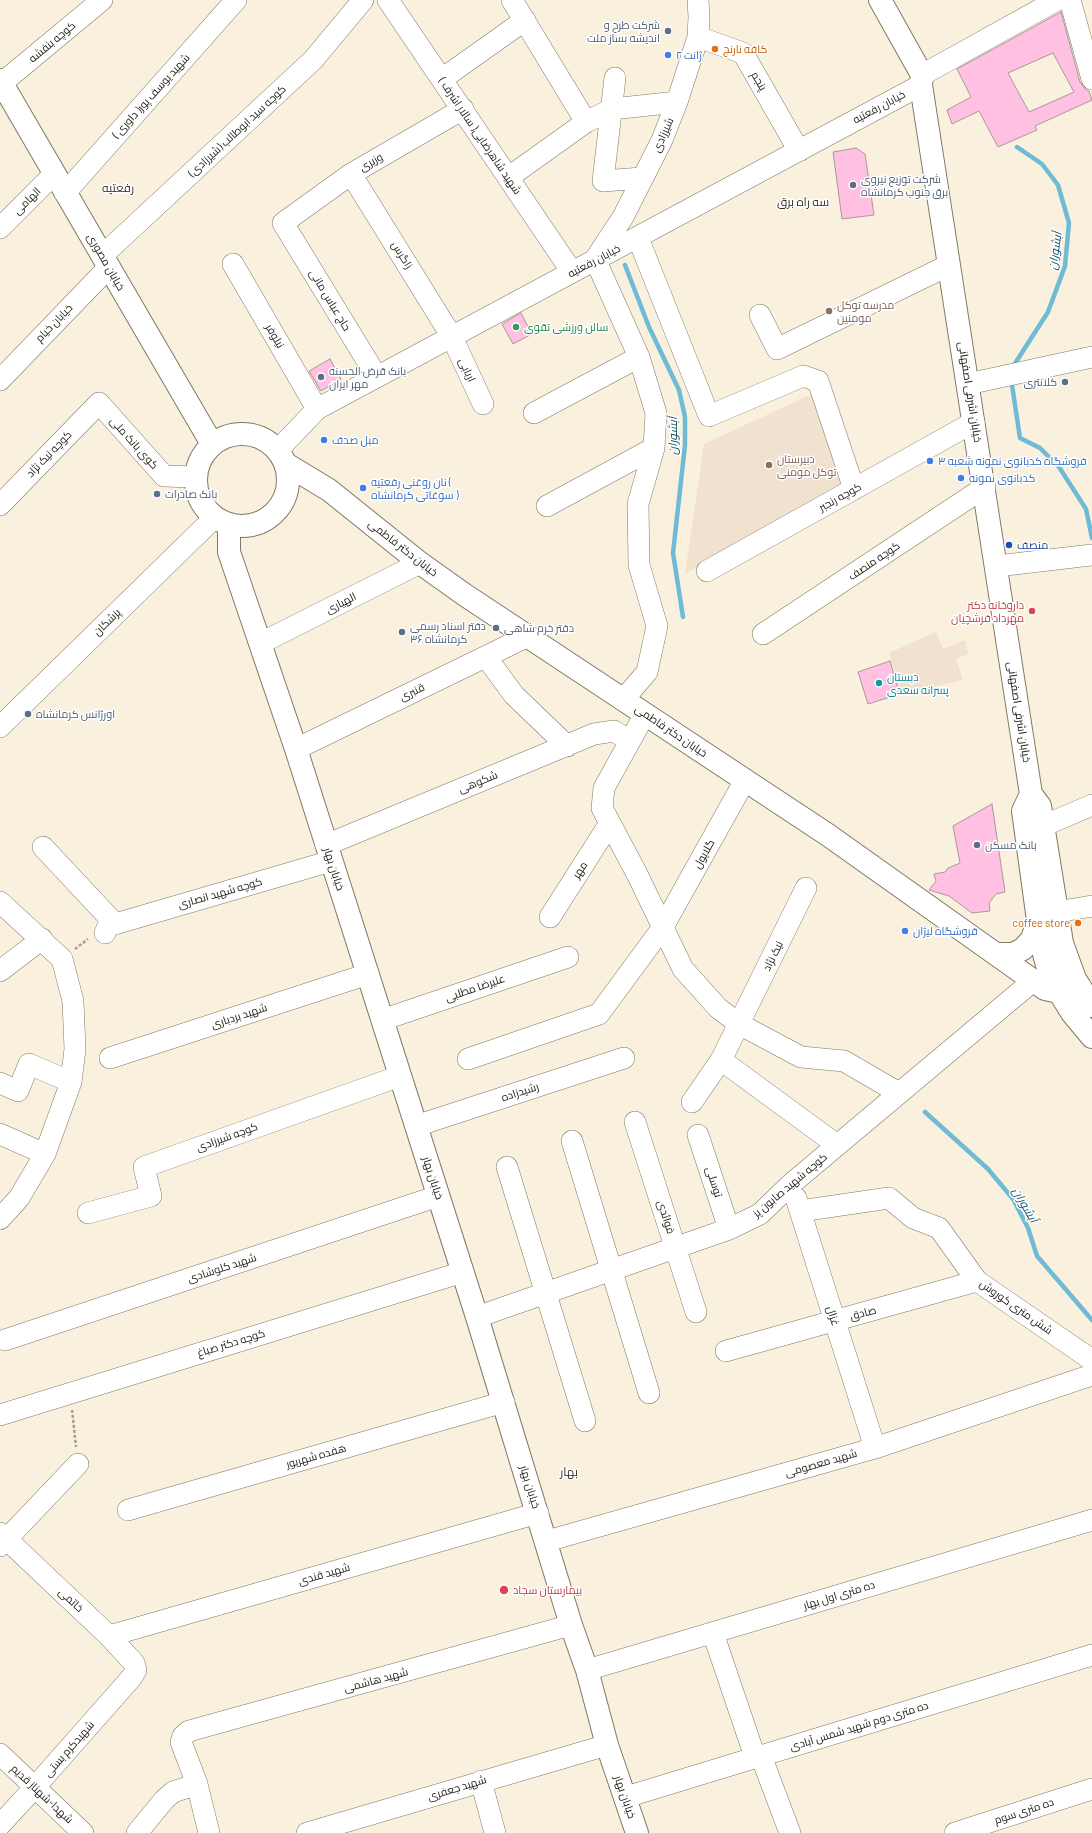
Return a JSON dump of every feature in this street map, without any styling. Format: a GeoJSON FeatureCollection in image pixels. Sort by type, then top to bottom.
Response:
{"type":"FeatureCollection","features":[{"type":"Feature","properties":{"kind":"main road","name":"خیابان اشرفی اصفهانی"},"geometry":{"type":"LineString","coordinates":[[870,0],[921,80]]}},
{"type":"Feature","properties":{"kind":"main road","name":"خیابان اشرفی اصفهانی"},"geometry":{"type":"LineString","coordinates":[[880,0],[921,80],[1032,794],[1040,806],[1043,826],[1047,916],[1046,960],[1059,992],[1072,1013],[1092,1037]]}},
{"type":"Feature","properties":{"kind":"main road","name":"خیابان مصوری"},"geometry":{"type":"LineString","coordinates":[[1,82],[212,444]]}},
{"type":"Feature","properties":{"kind":"main road"},"geometry":{"type":"LineString","coordinates":[[246,433],[258,436],[269,442],[282,457],[288,480],[285,496],[277,510],[266,520],[240,526],[222,520],[205,507],[199,496],[196,478],[198,465],[212,444],[222,438],[234,434],[246,433]]}},
{"type":"Feature","properties":{"kind":"main road","name":"خیابان دکتر فاطمی"},"geometry":{"type":"LineString","coordinates":[[282,457],[329,490],[420,563],[828,836],[1033,981],[1045,989],[1059,992]]}},
{"type":"Feature","properties":{"kind":"main road","name":"خیابان بهار"},"geometry":{"type":"LineString","coordinates":[[222,520],[229,552],[296,749],[463,1272],[547,1541],[607,1745],[626,1797],[637,1833]]}},
{"type":"Feature","properties":{"kind":"main road","name":"خیابان اشرفی اصفهانی"},"geometry":{"type":"LineString","coordinates":[[1032,794],[1023,811],[1047,916],[1062,943],[1068,964],[1090,1001]]}},
{"type":"Feature","properties":{"kind":"main road"},"geometry":{"type":"LineString","coordinates":[[996,954],[1013,954],[1023,950],[1047,916]]}},
{"type":"Feature","properties":{"kind":"street","name":"کوچه بنفشه"},"geometry":{"type":"LineString","coordinates":[[1,82],[102,0]]}},
{"type":"Feature","properties":{"kind":"street","name":"شهید یوسف پور( داوری )"},"geometry":{"type":"LineString","coordinates":[[65,193],[236,0]]}},
{"type":"Feature","properties":{"kind":"street","name":"کوچه سید ابوطالب (شیرزادی)"},"geometry":{"type":"LineString","coordinates":[[106,261],[313,60],[363,0]]}},
{"type":"Feature","properties":{"kind":"street","name":"شهید شاهرضایی( سالار اشرف )"},"geometry":{"type":"LineString","coordinates":[[388,0],[572,272]]}},
{"type":"Feature","properties":{"kind":"street"},"geometry":{"type":"LineString","coordinates":[[512,0],[586,122]]}},
{"type":"Feature","properties":{"kind":"street","name":"شیرزادی"},"geometry":{"type":"LineString","coordinates":[[595,259],[623,217],[662,140],[677,102],[698,37],[700,18],[698,0]]}},
{"type":"Feature","properties":{"kind":"street","name":"خیابان رفعتیه"},"geometry":{"type":"LineString","coordinates":[[282,457],[317,408],[799,151],[1057,0]]}},
{"type":"Feature","properties":{"kind":"street"},"geometry":{"type":"LineString","coordinates":[[1070,0],[1091,73]]}},
{"type":"Feature","properties":{"kind":"street"},"geometry":{"type":"LineString","coordinates":[[442,79],[525,20]]}},
{"type":"Feature","properties":{"kind":"street","name":"پنجم"},"geometry":{"type":"LineString","coordinates":[[698,37],[744,53],[799,151]]}},
{"type":"Feature","properties":{"kind":"street"},"geometry":{"type":"LineString","coordinates":[[615,78],[603,180],[642,178]]}},
{"type":"Feature","properties":{"kind":"street"},"geometry":{"type":"LineString","coordinates":[[509,177],[586,122],[612,109],[677,102]]}},
{"type":"Feature","properties":{"kind":"street","name":"وزیری"},"geometry":{"type":"LineString","coordinates":[[283,223],[351,174],[463,109]]}},
{"type":"Feature","properties":{"kind":"street","name":"الهامی"},"geometry":{"type":"LineString","coordinates":[[0,228],[54,174]]}},
{"type":"Feature","properties":{"kind":"street","name":"زاگرس"},"geometry":{"type":"LineString","coordinates":[[351,174],[452,337]]}},
{"type":"Feature","properties":{"kind":"street","name":"حاج عباس مانی"},"geometry":{"type":"LineString","coordinates":[[283,223],[377,376]]}},
{"type":"Feature","properties":{"kind":"street"},"geometry":{"type":"LineString","coordinates":[[638,238],[709,416],[803,376],[818,382],[854,489]]}},
{"type":"Feature","properties":{"kind":"street"},"geometry":{"type":"LineString","coordinates":[[595,259],[639,357],[656,413],[654,448],[638,504],[639,565],[657,626],[647,672],[623,700]]}},
{"type":"Feature","properties":{"kind":"street","name":"خیابان خیام"},"geometry":{"type":"LineString","coordinates":[[0,380],[106,261]]}},
{"type":"Feature","properties":{"kind":"street","name":"نیلوفر"},"geometry":{"type":"LineString","coordinates":[[233,264],[317,408]]}},
{"type":"Feature","properties":{"kind":"street"},"geometry":{"type":"LineString","coordinates":[[760,315],[777,349],[949,265]]}},
{"type":"Feature","properties":{"kind":"street","name":"اربابی"},"geometry":{"type":"LineString","coordinates":[[452,337],[483,404]]}},
{"type":"Feature","properties":{"kind":"street"},"geometry":{"type":"LineString","coordinates":[[534,413],[639,357]]}},
{"type":"Feature","properties":{"kind":"street"},"geometry":{"type":"LineString","coordinates":[[968,384],[1092,357]]}},
{"type":"Feature","properties":{"kind":"street","name":"کوی بانک ملی"},"geometry":{"type":"LineString","coordinates":[[99,403],[164,476],[196,478]]}},
{"type":"Feature","properties":{"kind":"street","name":"کوچه نیک نژاد"},"geometry":{"type":"LineString","coordinates":[[0,505],[99,403]]}},
{"type":"Feature","properties":{"kind":"street","name":"کوچه رنجبر"},"geometry":{"type":"LineString","coordinates":[[707,571],[974,422]]}},
{"type":"Feature","properties":{"kind":"street"},"geometry":{"type":"LineString","coordinates":[[547,506],[654,448]]}},
{"type":"Feature","properties":{"kind":"street","name":"کوچه منصف"},"geometry":{"type":"LineString","coordinates":[[763,634],[985,487]]}},
{"type":"Feature","properties":{"kind":"street","name":"پزشکان"},"geometry":{"type":"LineString","coordinates":[[0,727],[222,520]]}},
{"type":"Feature","properties":{"kind":"street"},"geometry":{"type":"LineString","coordinates":[[997,566],[1092,555]]}},
{"type":"Feature","properties":{"kind":"street","name":"الهیاری"},"geometry":{"type":"LineString","coordinates":[[261,643],[420,563]]}},
{"type":"Feature","properties":{"kind":"street","name":"قنبری"},"geometry":{"type":"LineString","coordinates":[[296,749],[528,636]]}},
{"type":"Feature","properties":{"kind":"street"},"geometry":{"type":"LineString","coordinates":[[486,657],[514,695],[567,746]]}},
{"type":"Feature","properties":{"kind":"street"},"geometry":{"type":"LineString","coordinates":[[645,714],[604,788],[602,808],[637,874],[683,969],[718,1008],[739,1024],[801,1056],[844,1061],[899,1093]]}},
{"type":"Feature","properties":{"kind":"street","name":"شکوهی"},"geometry":{"type":"LineString","coordinates":[[329,853],[594,734],[614,731],[630,741]]}},
{"type":"Feature","properties":{"kind":"street","name":"گلایول"},"geometry":{"type":"LineString","coordinates":[[468,1059],[599,1014],[663,927],[745,780]]}},
{"type":"Feature","properties":{"kind":"street"},"geometry":{"type":"LineString","coordinates":[[1043,826],[1092,805]]}},
{"type":"Feature","properties":{"kind":"street","name":"مهر"},"geometry":{"type":"LineString","coordinates":[[550,917],[610,823]]}},
{"type":"Feature","properties":{"kind":"street"},"geometry":{"type":"LineString","coordinates":[[43,847],[109,928]]}},
{"type":"Feature","properties":{"kind":"street","name":"کوچه شهید انصاری"},"geometry":{"type":"LineString","coordinates":[[109,928],[329,853]]}},
{"type":"Feature","properties":{"kind":"street","name":"نیک نژاد"},"geometry":{"type":"LineString","coordinates":[[692,1102],[721,1060],[806,888]]}},
{"type":"Feature","properties":{"kind":"street"},"geometry":{"type":"LineString","coordinates":[[0,902],[62,959],[73,1001],[75,1049],[71,1082],[45,1154],[19,1198],[0,1219]]}},
{"type":"Feature","properties":{"kind":"street"},"geometry":{"type":"LineString","coordinates":[[1047,916],[1092,906]]}},
{"type":"Feature","properties":{"kind":"street"},"geometry":{"type":"LineString","coordinates":[[0,971],[42,939]]}},
{"type":"Feature","properties":{"kind":"street","name":"علیرضا مطلبی"},"geometry":{"type":"LineString","coordinates":[[382,1020],[568,957]]}},
{"type":"Feature","properties":{"kind":"street","name":"شهید بردباری"},"geometry":{"type":"LineString","coordinates":[[110,1058],[368,974]]}},
{"type":"Feature","properties":{"kind":"street","name":"کوچه شهید صابون پز"},"geometry":{"type":"LineString","coordinates":[[477,1317],[729,1230],[760,1214],[791,1184],[1033,981]]}},
{"type":"Feature","properties":{"kind":"street","name":"رشیدزاده"},"geometry":{"type":"LineString","coordinates":[[416,1126],[624,1058]]}},
{"type":"Feature","properties":{"kind":"street"},"geometry":{"type":"LineString","coordinates":[[721,1060],[837,1145]]}},
{"type":"Feature","properties":{"kind":"street"},"geometry":{"type":"LineString","coordinates":[[0,1083],[18,1091],[29,1064],[71,1082]]}},
{"type":"Feature","properties":{"kind":"street","name":"کوچه شیرزادی"},"geometry":{"type":"LineString","coordinates":[[88,1213],[152,1196],[144,1167],[400,1076]]}},
{"type":"Feature","properties":{"kind":"street","name":"فوائدی"},"geometry":{"type":"LineString","coordinates":[[635,1122],[696,1312]]}},
{"type":"Feature","properties":{"kind":"street"},"geometry":{"type":"LineString","coordinates":[[0,1134],[45,1154]]}},
{"type":"Feature","properties":{"kind":"street","name":"توسلی"},"geometry":{"type":"LineString","coordinates":[[698,1135],[729,1230]]}},
{"type":"Feature","properties":{"kind":"street"},"geometry":{"type":"LineString","coordinates":[[572,1141],[610,1271],[649,1393]]}},
{"type":"Feature","properties":{"kind":"street"},"geometry":{"type":"LineString","coordinates":[[507,1167],[585,1421]]}},
{"type":"Feature","properties":{"kind":"street","name":"غزال"},"geometry":{"type":"LineString","coordinates":[[791,1184],[875,1448]]}},
{"type":"Feature","properties":{"kind":"street","name":"شهید کلوشادی"},"geometry":{"type":"LineString","coordinates":[[5,1340],[438,1196]]}},
{"type":"Feature","properties":{"kind":"street","name":"شش متری کوروش"},"geometry":{"type":"LineString","coordinates":[[800,1211],[888,1198],[913,1218],[939,1228],[977,1281],[1092,1360]]}},
{"type":"Feature","properties":{"kind":"street","name":"کوچه دکتر صباغ"},"geometry":{"type":"LineString","coordinates":[[0,1415],[463,1272]]}},
{"type":"Feature","properties":{"kind":"street","name":"صادق"},"geometry":{"type":"LineString","coordinates":[[726,1351],[977,1281]]}},
{"type":"Feature","properties":{"kind":"street","name":"شهید معصومی"},"geometry":{"type":"LineString","coordinates":[[547,1541],[875,1448],[1092,1375]]}},
{"type":"Feature","properties":{"kind":"street","name":"هفده شهریور"},"geometry":{"type":"LineString","coordinates":[[128,1510],[504,1402]]}},
{"type":"Feature","properties":{"kind":"street"},"geometry":{"type":"LineString","coordinates":[[2,1540],[78,1464]]}},
{"type":"Feature","properties":{"kind":"street","name":"شهید قندی"},"geometry":{"type":"LineString","coordinates":[[109,1636],[538,1513]]}},
{"type":"Feature","properties":{"kind":"street","name":"ده متری اول بهار"},"geometry":{"type":"LineString","coordinates":[[586,1670],[1092,1520]]}},
{"type":"Feature","properties":{"kind":"street","name":"خاتمی"},"geometry":{"type":"LineString","coordinates":[[2,1540],[109,1636],[134,1663],[136,1670]]}},
{"type":"Feature","properties":{"kind":"street","name":"شهید هاشمی"},"geometry":{"type":"LineString","coordinates":[[197,1784],[181,1742],[183,1736],[189,1731],[571,1625]]}},
{"type":"Feature","properties":{"kind":"street"},"geometry":{"type":"LineString","coordinates":[[713,1632],[758,1756],[790,1833]]}},
{"type":"Feature","properties":{"kind":"street","name":"ده متری دوم شهید شمس آبادی"},"geometry":{"type":"LineString","coordinates":[[626,1797],[1092,1655]]}},
{"type":"Feature","properties":{"kind":"street","name":"شهیدکرم بستی"},"geometry":{"type":"LineString","coordinates":[[0,1825],[132,1677],[136,1670]]}},
{"type":"Feature","properties":{"kind":"street","name":"شهید جعفری"},"geometry":{"type":"LineString","coordinates":[[307,1833],[607,1745]]}},
{"type":"Feature","properties":{"kind":"street","name":"شهدا-شهناز قدیم"},"geometry":{"type":"LineString","coordinates":[[0,1754],[84,1833]]}},
{"type":"Feature","properties":{"kind":"street"},"geometry":{"type":"LineString","coordinates":[[481,1781],[495,1833]]}},
{"type":"Feature","properties":{"kind":"street"},"geometry":{"type":"LineString","coordinates":[[137,1833],[164,1800],[173,1792],[197,1784],[209,1833]]}},
{"type":"Feature","properties":{"kind":"street","name":"ده متری سوم"},"geometry":{"type":"LineString","coordinates":[[955,1833],[1092,1789]]}},
{"type":"Feature","properties":{"kind":"path"},"geometry":{"type":"LineString","coordinates":[[62,959],[109,928]]}},
{"type":"Feature","properties":{"kind":"path"},"geometry":{"type":"LineString","coordinates":[[70,1394],[78,1464]]}},
{"type":"Feature","properties":{"kind":"shaded area","name":"دبیرستان توکل مومنی"},"geometry":{"type":"Polygon","coordinates":[[[812,394],[843,485],[685,574],[704,444],[812,394]]]}},
{"type":"Feature","properties":{"kind":"shaded area"},"geometry":{"type":"Polygon","coordinates":[[[936,632],[943,649],[965,640],[968,654],[956,659],[963,680],[902,694],[889,653],[936,632]]]}},
{"type":"Feature","properties":{"kind":"building"},"geometry":{"type":"Polygon","coordinates":[[[1061,12],[1080,82],[1084,88],[1089,91],[1092,100],[1035,126],[1037,130],[998,147],[979,111],[952,124],[947,110],[971,97],[957,69],[1061,12]],[[1053,53],[1008,73],[1029,112],[1074,92],[1053,53]]]}},
{"type":"Feature","properties":{"kind":"building","name":"شرکت توزیع نیروی برق جنوب کرمانشاه"},"geometry":{"type":"Polygon","coordinates":[[[856,148],[865,154],[874,215],[842,219],[833,152],[856,148]]]}},
{"type":"Feature","properties":{"kind":"building","name":"سالن ورزشی تقوی"},"geometry":{"type":"Polygon","coordinates":[[[521,313],[532,334],[513,344],[502,324],[521,313]]]}},
{"type":"Feature","properties":{"kind":"building","name":"بانک قرض الحسنه مهر ایران"},"geometry":{"type":"Polygon","coordinates":[[[330,359],[341,379],[321,391],[309,371],[330,359]]]}},
{"type":"Feature","properties":{"kind":"building","name":"دبستان پسرانه سعدی"},"geometry":{"type":"Polygon","coordinates":[[[890,661],[900,694],[868,704],[858,672],[890,661]]]}},
{"type":"Feature","properties":{"kind":"building","name":"بانک مسکن"},"geometry":{"type":"Polygon","coordinates":[[[992,804],[1005,892],[996,894],[989,903],[990,911],[972,913],[949,896],[929,890],[936,881],[934,874],[945,872],[948,868],[960,863],[953,826],[992,804]]]}},
{"type":"Feature","properties":{"kind":"waterway","name":"آبشوران"},"geometry":{"type":"LineString","coordinates":[[1014,365],[1048,312],[1065,266],[1069,223],[1058,185],[1042,164],[1017,147]]}},
{"type":"Feature","properties":{"kind":"waterway","name":"آبشوران"},"geometry":{"type":"LineString","coordinates":[[625,265],[649,327],[679,390],[685,417],[685,445],[673,553],[683,617]]}},
{"type":"Feature","properties":{"kind":"waterway","name":"آبشوران"},"geometry":{"type":"LineString","coordinates":[[1012,385],[1020,438],[1040,448],[1059,467],[1086,509],[1092,538]]}},
{"type":"Feature","properties":{"kind":"waterway","name":"آبشوران"},"geometry":{"type":"LineString","coordinates":[[925,1112],[988,1169],[1013,1199],[1028,1228],[1037,1256],[1092,1320]]}},
{"type":"Feature","properties":{"kind":"place","name":"شرکت طرح و اندیشه بساز ملت"},"geometry":{"type":"Point","coordinates":[668,31]}},
{"type":"Feature","properties":{"kind":"place","name":"کافه نارنج"},"geometry":{"type":"Point","coordinates":[715,49]}},
{"type":"Feature","properties":{"kind":"place","name":"ژانت ۲"},"geometry":{"type":"Point","coordinates":[668,55]}},
{"type":"Feature","properties":{"kind":"place","name":"شرکت توزیع نیروی برق جنوب کرمانشاه"},"geometry":{"type":"Point","coordinates":[853,185]}},
{"type":"Feature","properties":{"kind":"place","name":"مدرسه توکل مومنین"},"geometry":{"type":"Point","coordinates":[829,311]}},
{"type":"Feature","properties":{"kind":"place","name":"سالن ورزشی تقوی"},"geometry":{"type":"Point","coordinates":[516,327]}},
{"type":"Feature","properties":{"kind":"place","name":"بانک قرض الحسنه مهر ایران"},"geometry":{"type":"Point","coordinates":[321,377]}},
{"type":"Feature","properties":{"kind":"place","name":"کلانتری"},"geometry":{"type":"Point","coordinates":[1065,382]}},
{"type":"Feature","properties":{"kind":"place","name":"مبل صدف"},"geometry":{"type":"Point","coordinates":[324,440]}},
{"type":"Feature","properties":{"kind":"place","name":"فروشگاه کدبانوی نمونه شعبه ۳"},"geometry":{"type":"Point","coordinates":[930,461]}},
{"type":"Feature","properties":{"kind":"place","name":"دبیرستان توکل مومنی"},"geometry":{"type":"Point","coordinates":[769,465]}},
{"type":"Feature","properties":{"kind":"place","name":"کدبانوی نمونه"},"geometry":{"type":"Point","coordinates":[961,478]}},
{"type":"Feature","properties":{"kind":"place","name":"نان روغنی رفعتیه ( سوغاتی کرمانشاه )"},"geometry":{"type":"Point","coordinates":[363,488]}},
{"type":"Feature","properties":{"kind":"place","name":"بانک صادرات"},"geometry":{"type":"Point","coordinates":[157,494]}},
{"type":"Feature","properties":{"kind":"place","name":"منصف"},"geometry":{"type":"Point","coordinates":[1009,545]}},
{"type":"Feature","properties":{"kind":"place","name":"داروخانه دکتر مهرداد فرشچیان"},"geometry":{"type":"Point","coordinates":[1032,611]}},
{"type":"Feature","properties":{"kind":"place","name":"دفتر خرم شاهی"},"geometry":{"type":"Point","coordinates":[496,628]}},
{"type":"Feature","properties":{"kind":"place","name":"دفتر اسناد رسمی ۳۶ کرمانشاه"},"geometry":{"type":"Point","coordinates":[402,632]}},
{"type":"Feature","properties":{"kind":"place","name":"دبستان پسرانه سعدی"},"geometry":{"type":"Point","coordinates":[879,683]}},
{"type":"Feature","properties":{"kind":"place","name":"اورژانس کرمانشاه"},"geometry":{"type":"Point","coordinates":[28,714]}},
{"type":"Feature","properties":{"kind":"place","name":"بانک مسکن"},"geometry":{"type":"Point","coordinates":[977,845]}},
{"type":"Feature","properties":{"kind":"place","name":"coffee store"},"geometry":{"type":"Point","coordinates":[1078,923]}},
{"type":"Feature","properties":{"kind":"place","name":"فروشگاه لیژان"},"geometry":{"type":"Point","coordinates":[905,931]}},
{"type":"Feature","properties":{"kind":"place","name":"بیمارستان سجاد"},"geometry":{"type":"Point","coordinates":[504,1590]}},
{"type":"Feature","properties":{"kind":"district","name":"رفعتیه"},"geometry":{"type":"Point","coordinates":[118,188]}},
{"type":"Feature","properties":{"kind":"district","name":"سه راه برق"},"geometry":{"type":"Point","coordinates":[803,202]}},
{"type":"Feature","properties":{"kind":"district","name":"بهار"},"geometry":{"type":"Point","coordinates":[569,1472]}}]}
